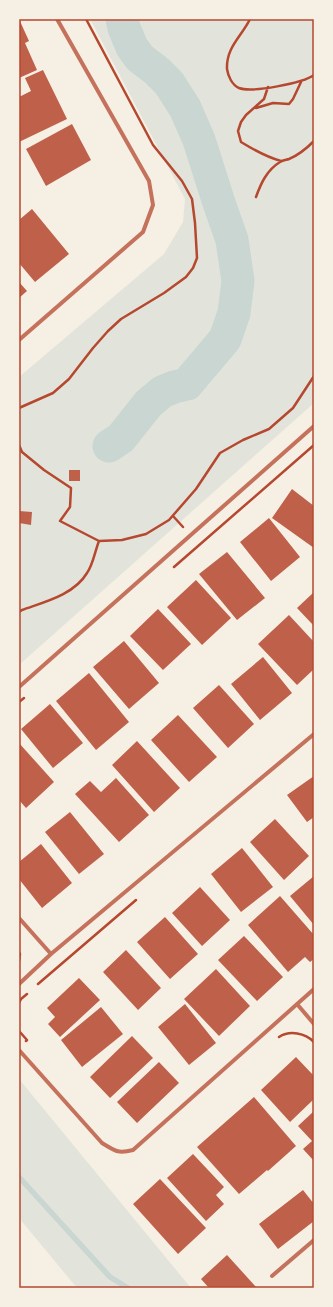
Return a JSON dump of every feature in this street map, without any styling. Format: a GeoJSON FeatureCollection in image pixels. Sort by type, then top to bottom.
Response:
{"type":"FeatureCollection","features":[{"type":"Feature","properties":{"kind":"street"},"geometry":{"type":"LineString","coordinates":[[19,340],[143,232],[153,205],[149,182],[57,19]]}},
{"type":"Feature","properties":{"kind":"street"},"geometry":{"type":"LineString","coordinates":[[19,687],[314,426]]}},
{"type":"Feature","properties":{"kind":"street"},"geometry":{"type":"LineString","coordinates":[[19,984],[51,954],[314,734]]}},
{"type":"Feature","properties":{"kind":"street"},"geometry":{"type":"LineString","coordinates":[[19,918],[51,954]]}},
{"type":"Feature","properties":{"kind":"street"},"geometry":{"type":"LineString","coordinates":[[19,1050],[102,1143],[114,1150],[122,1152],[133,1150],[314,989]]}},
{"type":"Feature","properties":{"kind":"street"},"geometry":{"type":"LineString","coordinates":[[298,1004],[314,1024]]}},
{"type":"Feature","properties":{"kind":"street"},"geometry":{"type":"LineString","coordinates":[[272,1276],[314,1240]]}},
{"type":"Feature","properties":{"kind":"path"},"geometry":{"type":"LineString","coordinates":[[250,19],[235,41],[230,52],[227,69],[229,79],[239,88],[249,90],[268,87],[301,81],[314,75]]}},
{"type":"Feature","properties":{"kind":"path"},"geometry":{"type":"LineString","coordinates":[[254,108],[268,104],[289,104],[293,100],[301,81]]}},
{"type":"Feature","properties":{"kind":"path"},"geometry":{"type":"LineString","coordinates":[[268,87],[264,99],[246,115],[241,122],[238,131],[241,142],[270,158],[281,161]]}},
{"type":"Feature","properties":{"kind":"path"},"geometry":{"type":"LineString","coordinates":[[256,197],[262,181],[271,170],[281,161],[301,152],[314,141]]}},
{"type":"Feature","properties":{"kind":"path"},"geometry":{"type":"LineString","coordinates":[[19,445],[22,452],[44,470],[71,488],[70,506],[60,521],[98,541],[122,540],[146,534],[169,520],[196,489],[220,453],[243,440],[269,429],[293,408],[314,376]]}},
{"type":"Feature","properties":{"kind":"path"},"geometry":{"type":"LineString","coordinates":[[19,612],[51,600],[76,587],[88,573],[98,541]]}},
{"type":"Feature","properties":{"kind":"path"},"geometry":{"type":"LineString","coordinates":[[19,952],[19,961]]}},
{"type":"Feature","properties":{"kind":"shaded area"},"geometry":{"type":"Polygon","coordinates":[[[90,19],[314,19],[314,403],[19,665],[19,377],[164,254],[183,222],[185,199],[90,19]]]}},
{"type":"Feature","properties":{"kind":"shaded area"},"geometry":{"type":"Polygon","coordinates":[[[19,1079],[191,1288],[77,1288],[19,1218],[19,1079]]]}},
{"type":"Feature","properties":{"kind":"building"},"geometry":{"type":"Polygon","coordinates":[[[19,19],[29,41],[25,43],[37,70],[19,78],[19,19]]]}},
{"type":"Feature","properties":{"kind":"building"},"geometry":{"type":"Polygon","coordinates":[[[43,70],[67,119],[19,142],[19,97],[31,91],[25,78],[43,70]]]}},
{"type":"Feature","properties":{"kind":"building"},"geometry":{"type":"Polygon","coordinates":[[[72,124],[91,160],[46,186],[26,149],[72,124]]]}},
{"type":"Feature","properties":{"kind":"building"},"geometry":{"type":"Polygon","coordinates":[[[32,209],[69,254],[35,282],[19,263],[19,220],[32,209]]]}},
{"type":"Feature","properties":{"kind":"building"},"geometry":{"type":"Polygon","coordinates":[[[19,282],[27,291],[19,298],[19,282]]]}},
{"type":"Feature","properties":{"kind":"building"},"geometry":{"type":"Polygon","coordinates":[[[69,470],[80,470],[80,481],[69,481],[69,470]]]}},
{"type":"Feature","properties":{"kind":"building"},"geometry":{"type":"Polygon","coordinates":[[[292,489],[314,506],[314,548],[272,518],[292,489]]]}},
{"type":"Feature","properties":{"kind":"building"},"geometry":{"type":"Polygon","coordinates":[[[19,511],[32,512],[31,525],[19,523],[19,511]]]}},
{"type":"Feature","properties":{"kind":"building"},"geometry":{"type":"Polygon","coordinates":[[[269,518],[300,557],[271,581],[240,542],[269,518]]]}},
{"type":"Feature","properties":{"kind":"building"},"geometry":{"type":"Polygon","coordinates":[[[227,552],[265,598],[237,620],[199,574],[227,552]]]}},
{"type":"Feature","properties":{"kind":"building"},"geometry":{"type":"Polygon","coordinates":[[[196,580],[231,618],[202,645],[167,607],[196,580]]]}},
{"type":"Feature","properties":{"kind":"building"},"geometry":{"type":"Polygon","coordinates":[[[314,592],[314,626],[297,608],[314,592]]]}},
{"type":"Feature","properties":{"kind":"building"},"geometry":{"type":"Polygon","coordinates":[[[158,609],[191,644],[163,670],[130,636],[158,609]]]}},
{"type":"Feature","properties":{"kind":"building"},"geometry":{"type":"Polygon","coordinates":[[[289,615],[314,642],[314,669],[297,685],[258,644],[289,615]]]}},
{"type":"Feature","properties":{"kind":"building"},"geometry":{"type":"Polygon","coordinates":[[[124,641],[159,683],[129,709],[93,667],[124,641]]]}},
{"type":"Feature","properties":{"kind":"building"},"geometry":{"type":"Polygon","coordinates":[[[263,657],[292,693],[260,720],[231,684],[263,657]]]}},
{"type":"Feature","properties":{"kind":"building"},"geometry":{"type":"Polygon","coordinates":[[[89,673],[129,722],[96,750],[56,701],[89,673]]]}},
{"type":"Feature","properties":{"kind":"building"},"geometry":{"type":"Polygon","coordinates":[[[219,685],[254,724],[228,748],[193,708],[219,685]]]}},
{"type":"Feature","properties":{"kind":"building"},"geometry":{"type":"Polygon","coordinates":[[[50,704],[83,743],[53,768],[21,729],[50,704]]]}},
{"type":"Feature","properties":{"kind":"building"},"geometry":{"type":"Polygon","coordinates":[[[178,715],[217,757],[189,782],[151,740],[178,715]]]}},
{"type":"Feature","properties":{"kind":"building"},"geometry":{"type":"Polygon","coordinates":[[[137,741],[180,788],[154,812],[112,765],[137,741]]]}},
{"type":"Feature","properties":{"kind":"building"},"geometry":{"type":"Polygon","coordinates":[[[19,743],[54,782],[26,808],[19,800],[19,743]]]}},
{"type":"Feature","properties":{"kind":"building"},"geometry":{"type":"Polygon","coordinates":[[[314,776],[314,817],[307,822],[287,795],[314,776]]]}},
{"type":"Feature","properties":{"kind":"building"},"geometry":{"type":"Polygon","coordinates":[[[116,778],[149,815],[119,842],[75,794],[90,781],[101,792],[116,778]]]}},
{"type":"Feature","properties":{"kind":"building"},"geometry":{"type":"Polygon","coordinates":[[[70,812],[104,854],[79,874],[45,832],[70,812]]]}},
{"type":"Feature","properties":{"kind":"building"},"geometry":{"type":"Polygon","coordinates":[[[275,819],[309,856],[284,880],[250,842],[275,819]]]}},
{"type":"Feature","properties":{"kind":"building"},"geometry":{"type":"Polygon","coordinates":[[[41,844],[72,883],[42,908],[19,879],[19,862],[41,844]]]}},
{"type":"Feature","properties":{"kind":"building"},"geometry":{"type":"Polygon","coordinates":[[[242,848],[273,887],[241,912],[211,874],[242,848]]]}},
{"type":"Feature","properties":{"kind":"building"},"geometry":{"type":"Polygon","coordinates":[[[314,876],[314,925],[290,896],[314,876]]]}},
{"type":"Feature","properties":{"kind":"building"},"geometry":{"type":"Polygon","coordinates":[[[200,887],[230,920],[202,946],[172,913],[200,887]]]}},
{"type":"Feature","properties":{"kind":"building"},"geometry":{"type":"Polygon","coordinates":[[[280,896],[314,935],[314,959],[310,962],[305,957],[288,972],[248,925],[280,896]]]}},
{"type":"Feature","properties":{"kind":"building"},"geometry":{"type":"Polygon","coordinates":[[[165,917],[198,954],[170,979],[137,942],[165,917]]]}},
{"type":"Feature","properties":{"kind":"building"},"geometry":{"type":"Polygon","coordinates":[[[244,936],[283,977],[257,1001],[218,960],[244,936]]]}},
{"type":"Feature","properties":{"kind":"building"},"geometry":{"type":"Polygon","coordinates":[[[126,950],[161,988],[138,1010],[103,972],[126,950]]]}},
{"type":"Feature","properties":{"kind":"building"},"geometry":{"type":"Polygon","coordinates":[[[216,969],[250,1006],[219,1036],[184,999],[216,969]]]}},
{"type":"Feature","properties":{"kind":"building"},"geometry":{"type":"Polygon","coordinates":[[[79,978],[100,1000],[60,1037],[48,1024],[55,1017],[47,1008],[79,978]]]}},
{"type":"Feature","properties":{"kind":"building"},"geometry":{"type":"Polygon","coordinates":[[[185,1004],[216,1043],[189,1065],[158,1027],[185,1004]]]}},
{"type":"Feature","properties":{"kind":"building"},"geometry":{"type":"Polygon","coordinates":[[[101,1007],[123,1034],[82,1067],[61,1040],[101,1007]]]}},
{"type":"Feature","properties":{"kind":"building"},"geometry":{"type":"Polygon","coordinates":[[[132,1036],[153,1058],[110,1098],[90,1077],[132,1036]]]}},
{"type":"Feature","properties":{"kind":"building"},"geometry":{"type":"Polygon","coordinates":[[[296,1057],[314,1076],[314,1099],[290,1122],[261,1090],[296,1057]]]}},
{"type":"Feature","properties":{"kind":"building"},"geometry":{"type":"Polygon","coordinates":[[[159,1062],[179,1083],[137,1123],[117,1102],[159,1062]]]}},
{"type":"Feature","properties":{"kind":"building"},"geometry":{"type":"Polygon","coordinates":[[[254,1097],[296,1146],[239,1194],[197,1147],[254,1097]]]}},
{"type":"Feature","properties":{"kind":"building"},"geometry":{"type":"Polygon","coordinates":[[[314,1111],[314,1161],[303,1149],[312,1141],[298,1126],[314,1111]]]}},
{"type":"Feature","properties":{"kind":"building"},"geometry":{"type":"Polygon","coordinates":[[[193,1154],[224,1187],[216,1195],[224,1204],[206,1221],[167,1178],[193,1154]]]}},
{"type":"Feature","properties":{"kind":"building"},"geometry":{"type":"Polygon","coordinates":[[[160,1179],[206,1228],[178,1254],[133,1204],[160,1179]]]}},
{"type":"Feature","properties":{"kind":"building"},"geometry":{"type":"Polygon","coordinates":[[[303,1190],[314,1204],[314,1221],[278,1249],[259,1224],[303,1190]]]}},
{"type":"Feature","properties":{"kind":"building"},"geometry":{"type":"Polygon","coordinates":[[[227,1255],[257,1288],[209,1288],[201,1279],[227,1255]]]}},
{"type":"Feature","properties":{"kind":"waterway"},"geometry":{"type":"LineString","coordinates":[[109,446],[121,438],[148,404],[162,392],[187,384],[225,339],[234,313],[238,281],[232,240],[199,140],[185,108],[169,83],[157,71],[140,58],[132,47],[122,19]]}},
{"type":"Feature","properties":{"kind":"waterway"},"geometry":{"type":"LineString","coordinates":[[19,1177],[110,1277],[128,1288]]}}]}
